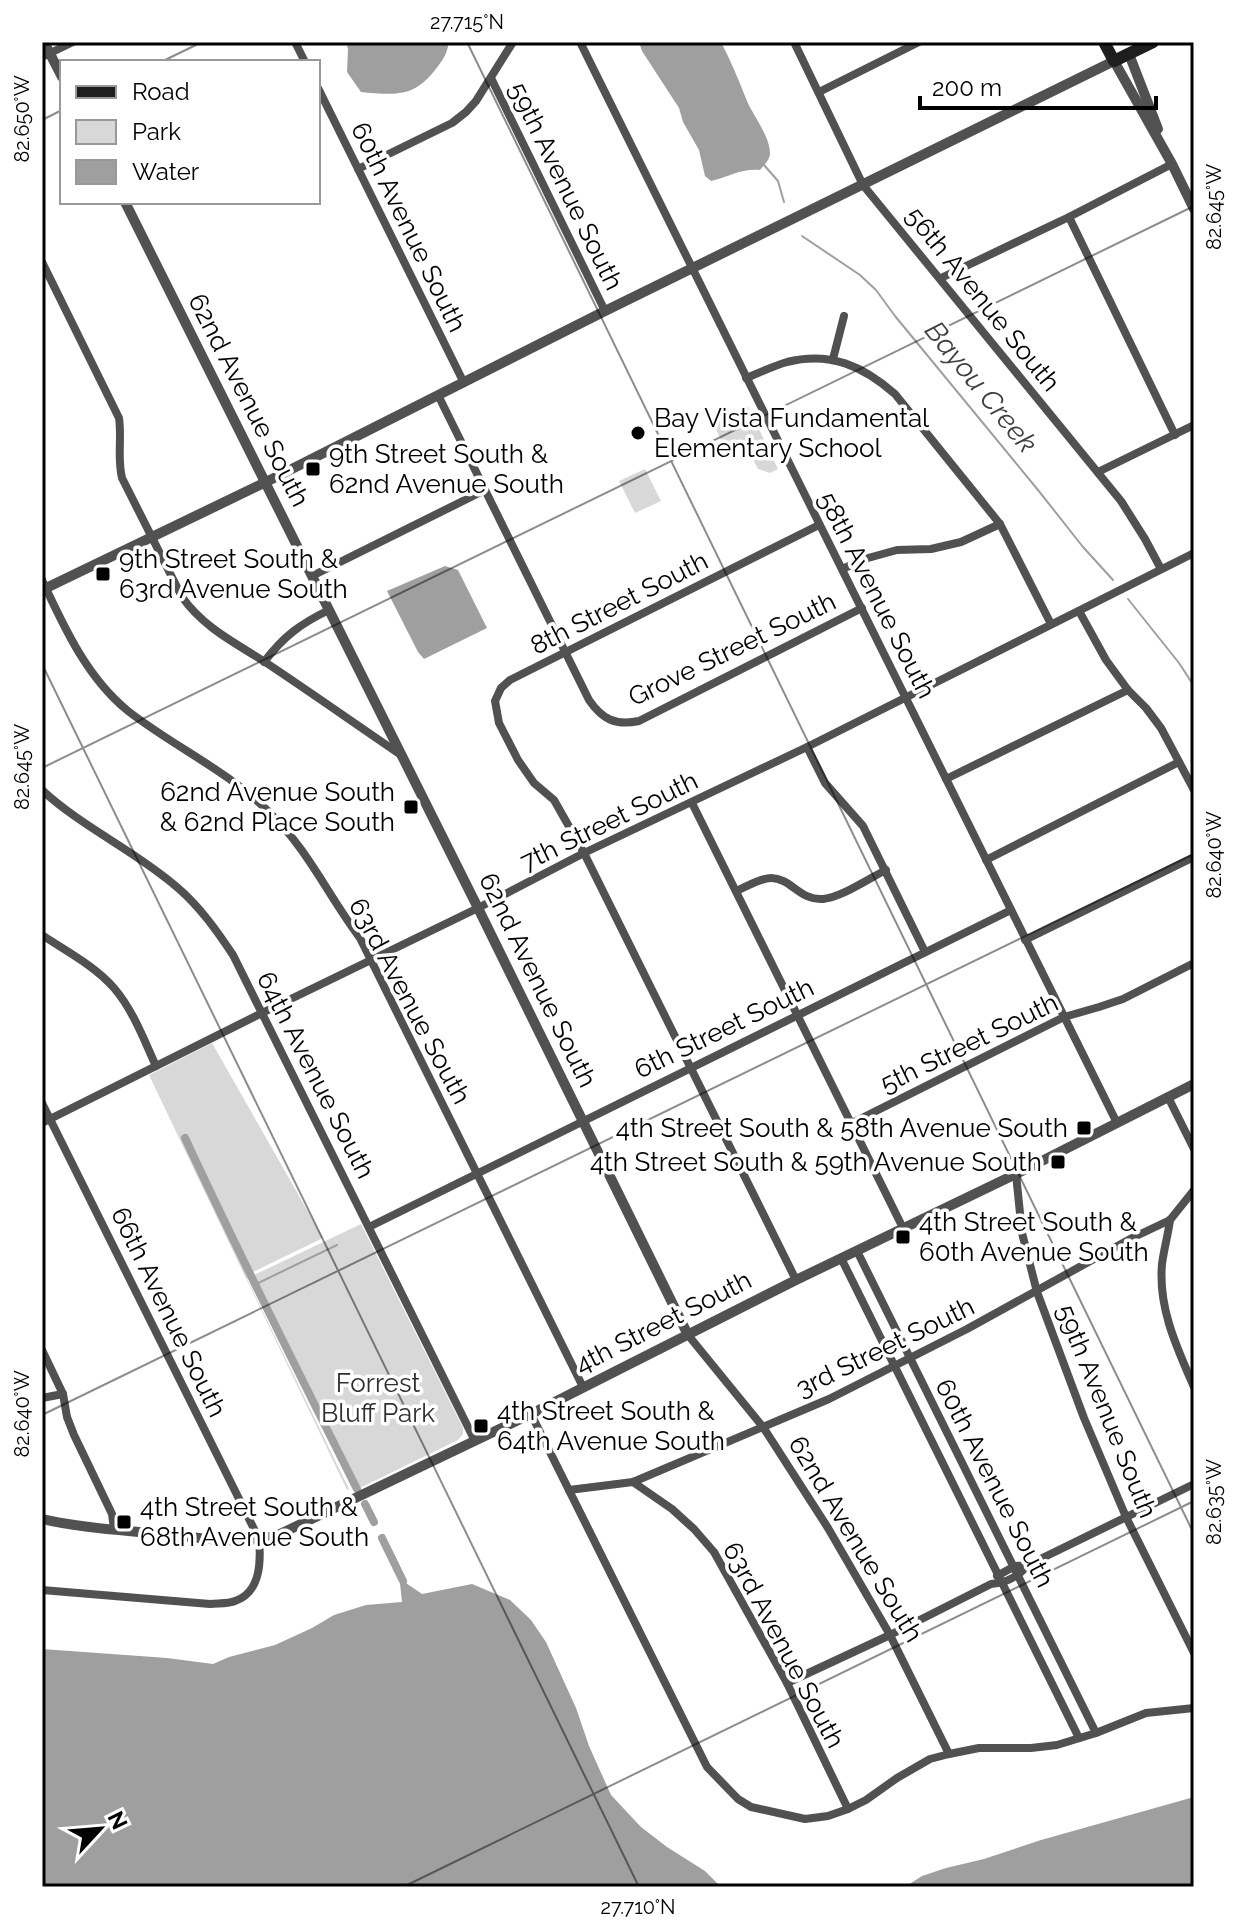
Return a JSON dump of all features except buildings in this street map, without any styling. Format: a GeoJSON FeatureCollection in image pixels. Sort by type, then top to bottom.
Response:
{"type":"FeatureCollection","features":[{"type":"Feature","properties":{"kind":"main road"},"geometry":{"type":"LineString","coordinates":[[1104,42],[1114,61],[1126,48],[1153,42]]}},
{"type":"Feature","properties":{"kind":"street"},"geometry":{"type":"LineString","coordinates":[[44,42],[46,55],[60,74]]}},
{"type":"Feature","properties":{"kind":"street"},"geometry":{"type":"LineString","coordinates":[[46,55],[73,42]]}},
{"type":"Feature","properties":{"kind":"street"},"geometry":{"type":"LineString","coordinates":[[295,42],[304,60]]}},
{"type":"Feature","properties":{"kind":"street"},"geometry":{"type":"LineString","coordinates":[[358,169],[452,123],[476,101],[513,42]]}},
{"type":"Feature","properties":{"kind":"street","name":"58th Avenue South"},"geometry":{"type":"LineString","coordinates":[[580,42],[1117,1123]]}},
{"type":"Feature","properties":{"kind":"street","name":"56th Avenue South"},"geometry":{"type":"LineString","coordinates":[[794,42],[863,185],[1121,501],[1161,569]]}},
{"type":"Feature","properties":{"kind":"street"},"geometry":{"type":"LineString","coordinates":[[819,92],[899,46],[919,42]]}},
{"type":"Feature","properties":{"kind":"street"},"geometry":{"type":"LineString","coordinates":[[1126,48],[1172,164]]}},
{"type":"Feature","properties":{"kind":"street"},"geometry":{"type":"LineString","coordinates":[[43,586],[266,482],[605,311],[1114,61],[1194,209]]}},
{"type":"Feature","properties":{"kind":"street","name":"59th Avenue South"},"geometry":{"type":"LineString","coordinates":[[491,78],[605,311]]}},
{"type":"Feature","properties":{"kind":"street","name":"60th Avenue South"},"geometry":{"type":"LineString","coordinates":[[320,92],[464,383]]}},
{"type":"Feature","properties":{"kind":"street"},"geometry":{"type":"LineString","coordinates":[[941,278],[1172,164]]}},
{"type":"Feature","properties":{"kind":"street","name":"62nd Avenue South"},"geometry":{"type":"LineString","coordinates":[[126,204],[688,1335],[763,1427],[828,1528],[890,1635],[949,1754]]}},
{"type":"Feature","properties":{"kind":"street"},"geometry":{"type":"LineString","coordinates":[[1069,217],[1175,435]]}},
{"type":"Feature","properties":{"kind":"street"},"geometry":{"type":"LineString","coordinates":[[42,262],[119,418],[122,478],[190,609],[212,629],[402,756]]}},
{"type":"Feature","properties":{"kind":"street"},"geometry":{"type":"LineString","coordinates":[[833,359],[844,316]]}},
{"type":"Feature","properties":{"kind":"street"},"geometry":{"type":"LineString","coordinates":[[746,378],[785,362],[809,358],[833,359],[877,378],[895,394],[1000,524],[1051,624]]}},
{"type":"Feature","properties":{"kind":"street"},"geometry":{"type":"LineString","coordinates":[[438,395],[565,652]]}},
{"type":"Feature","properties":{"kind":"street"},"geometry":{"type":"LineString","coordinates":[[1098,472],[1194,425]]}},
{"type":"Feature","properties":{"kind":"street"},"geometry":{"type":"LineString","coordinates":[[312,576],[485,490]]}},
{"type":"Feature","properties":{"kind":"street","name":"Grove Street South"},"geometry":{"type":"LineString","coordinates":[[842,569],[897,550],[931,549],[961,542],[1000,524]]}},
{"type":"Feature","properties":{"kind":"street","name":"8th Street South"},"geometry":{"type":"LineString","coordinates":[[796,1280],[584,853],[554,800],[534,783],[514,753],[499,723],[495,701],[501,688],[510,680],[819,525]]}},
{"type":"Feature","properties":{"kind":"street","name":"7th Street South"},"geometry":{"type":"LineString","coordinates":[[46,1121],[1194,553]]}},
{"type":"Feature","properties":{"kind":"street","name":"63rd Avenue South"},"geometry":{"type":"LineString","coordinates":[[43,586],[79,654],[108,691],[128,711],[251,795],[292,835],[312,862],[360,938],[583,1387]]}},
{"type":"Feature","properties":{"kind":"street","name":"Grove Street South"},"geometry":{"type":"LineString","coordinates":[[565,652],[597,712],[607,720],[620,723],[639,721],[862,608]]}},
{"type":"Feature","properties":{"kind":"street"},"geometry":{"type":"LineString","coordinates":[[264,662],[293,630],[329,610]]}},
{"type":"Feature","properties":{"kind":"street"},"geometry":{"type":"LineString","coordinates":[[1079,611],[1106,660],[1161,728],[1194,790]]}},
{"type":"Feature","properties":{"kind":"street"},"geometry":{"type":"LineString","coordinates":[[946,779],[1128,690]]}},
{"type":"Feature","properties":{"kind":"street"},"geometry":{"type":"LineString","coordinates":[[807,747],[837,800],[863,826],[925,952]]}},
{"type":"Feature","properties":{"kind":"street"},"geometry":{"type":"LineString","coordinates":[[986,860],[1179,762]]}},
{"type":"Feature","properties":{"kind":"street","name":"64th Avenue South"},"geometry":{"type":"LineString","coordinates":[[42,790],[84,823],[153,868],[189,898],[233,955],[475,1441]]}},
{"type":"Feature","properties":{"kind":"street"},"geometry":{"type":"LineString","coordinates":[[692,803],[903,1228]]}},
{"type":"Feature","properties":{"kind":"street"},"geometry":{"type":"LineString","coordinates":[[1025,940],[1194,857]]}},
{"type":"Feature","properties":{"kind":"street"},"geometry":{"type":"LineString","coordinates":[[736,891],[771,878],[785,881],[797,892],[811,898],[822,899],[886,870]]}},
{"type":"Feature","properties":{"kind":"street","name":"6th Street South"},"geometry":{"type":"LineString","coordinates":[[369,1227],[1011,910]]}},
{"type":"Feature","properties":{"kind":"street"},"geometry":{"type":"LineString","coordinates":[[42,935],[100,974],[113,987],[125,1002],[156,1066]]}},
{"type":"Feature","properties":{"kind":"street","name":"5th Street South"},"geometry":{"type":"LineString","coordinates":[[850,1124],[1064,1017],[1123,999],[1194,963]]}},
{"type":"Feature","properties":{"kind":"street","name":"4th Street South"},"geometry":{"type":"LineString","coordinates":[[42,1519],[70,1525],[238,1541],[287,1531],[531,1414],[1194,1084]]}},
{"type":"Feature","properties":{"kind":"street"},"geometry":{"type":"LineString","coordinates":[[1168,1097],[1194,1149]]}},
{"type":"Feature","properties":{"kind":"street","name":"66th Avenue South"},"geometry":{"type":"LineString","coordinates":[[42,1103],[46,1121],[259,1539]]}},
{"type":"Feature","properties":{"kind":"street","name":"59th Avenue South"},"geometry":{"type":"LineString","coordinates":[[1016,1174],[1022,1233],[1037,1292],[1084,1418],[1126,1517],[1194,1653]]}},
{"type":"Feature","properties":{"kind":"street","name":"3rd Street South"},"geometry":{"type":"LineString","coordinates":[[569,1490],[633,1482],[829,1399],[1170,1220],[1194,1190]]}},
{"type":"Feature","properties":{"kind":"street"},"geometry":{"type":"LineString","coordinates":[[1170,1220],[1162,1265],[1162,1291],[1173,1340],[1194,1387]]}},
{"type":"Feature","properties":{"kind":"street","name":"60th Avenue South"},"geometry":{"type":"LineString","coordinates":[[857,1251],[1096,1733]]}},
{"type":"Feature","properties":{"kind":"street","name":"60th Avenue South"},"geometry":{"type":"LineString","coordinates":[[841,1258],[1079,1738]]}},
{"type":"Feature","properties":{"kind":"street"},"geometry":{"type":"LineString","coordinates":[[42,1350],[63,1394],[67,1417],[112,1514],[114,1529]]}},
{"type":"Feature","properties":{"kind":"street"},"geometry":{"type":"LineString","coordinates":[[42,1398],[63,1394]]}},
{"type":"Feature","properties":{"kind":"street"},"geometry":{"type":"LineString","coordinates":[[531,1414],[707,1767],[738,1799],[751,1807],[805,1819],[828,1816],[866,1800],[930,1759],[979,1748],[1057,1745],[1146,1713],[1194,1708]]}},
{"type":"Feature","properties":{"kind":"street","name":"63rd Avenue South"},"geometry":{"type":"LineString","coordinates":[[633,1482],[672,1509],[714,1552],[787,1683],[848,1809]]}},
{"type":"Feature","properties":{"kind":"street"},"geometry":{"type":"LineString","coordinates":[[787,1683],[1194,1484]]}},
{"type":"Feature","properties":{"kind":"street"},"geometry":{"type":"LineString","coordinates":[[42,1590],[210,1604],[233,1602],[244,1597],[258,1575],[261,1561],[259,1539]]}},
{"type":"Feature","properties":{"kind":"green space"},"geometry":{"type":"Polygon","coordinates":[[[748,406],[778,469],[770,473],[758,469],[745,444],[727,453],[713,423],[748,406]]]}},
{"type":"Feature","properties":{"kind":"green space"},"geometry":{"type":"Polygon","coordinates":[[[645,469],[661,501],[635,513],[619,481],[645,469]]]}},
{"type":"Feature","properties":{"kind":"green space"},"geometry":{"type":"Polygon","coordinates":[[[212,1043],[323,1238],[249,1274],[247,1279],[347,1490],[149,1075],[212,1043]]]}},
{"type":"Feature","properties":{"kind":"green space","name":"Forrest Bluff Park"},"geometry":{"type":"Polygon","coordinates":[[[361,1224],[463,1428],[463,1434],[458,1440],[360,1488],[352,1488],[250,1277],[361,1224]]]}},
{"type":"Feature","properties":{"kind":"water"},"geometry":{"type":"Polygon","coordinates":[[[346,42],[449,42],[440,63],[419,86],[402,93],[383,94],[361,92],[347,72],[346,42]]]}},
{"type":"Feature","properties":{"kind":"water"},"geometry":{"type":"Polygon","coordinates":[[[639,42],[721,42],[767,140],[769,156],[760,170],[711,181],[705,176],[699,150],[683,122],[679,108],[639,42]]]}},
{"type":"Feature","properties":{"kind":"water"},"geometry":{"type":"Polygon","coordinates":[[[445,566],[458,570],[487,628],[424,659],[387,591],[445,566]]]}},
{"type":"Feature","properties":{"kind":"water"},"geometry":{"type":"Polygon","coordinates":[[[403,1581],[422,1594],[472,1584],[510,1600],[531,1620],[546,1642],[611,1795],[641,1827],[705,1871],[721,1887],[42,1887],[42,1649],[213,1664],[275,1645],[334,1615],[366,1605],[402,1602],[400,1583],[403,1581]]]}},
{"type":"Feature","properties":{"kind":"water"},"geometry":{"type":"Polygon","coordinates":[[[1194,1797],[1194,1887],[905,1887],[922,1876],[946,1868],[1194,1797]]]}},
{"type":"Feature","properties":{"kind":"waterway","name":"Bayou Creek"},"geometry":{"type":"LineString","coordinates":[[764,165],[778,181],[784,202]]}},
{"type":"Feature","properties":{"kind":"waterway","name":"Bayou Creek"},"geometry":{"type":"LineString","coordinates":[[802,236],[860,275],[876,290],[1113,580]]}},
{"type":"Feature","properties":{"kind":"waterway","name":"Bayou Creek"},"geometry":{"type":"LineString","coordinates":[[1128,599],[1194,686]]}},
{"type":"Feature","properties":{"kind":"waterway"},"geometry":{"type":"LineString","coordinates":[[185,1138],[357,1489]]}},
{"type":"Feature","properties":{"kind":"waterway"},"geometry":{"type":"LineString","coordinates":[[254,1285],[337,1245]]}},
{"type":"Feature","properties":{"kind":"waterway"},"geometry":{"type":"LineString","coordinates":[[365,1504],[374,1522]]}},
{"type":"Feature","properties":{"kind":"waterway"},"geometry":{"type":"LineString","coordinates":[[382,1538],[403,1581]]}},
{"type":"Feature","properties":{"kind":"place","name":"Bay Vista Fundamental Elementary School"},"geometry":{"type":"Point","coordinates":[638,433]}},
{"type":"Feature","properties":{"kind":"place","name":"9th Street South & 62nd Avenue South"},"geometry":{"type":"Point","coordinates":[313,469]}},
{"type":"Feature","properties":{"kind":"place","name":"9th Street South & 63rd Avenue South"},"geometry":{"type":"Point","coordinates":[103,574]}},
{"type":"Feature","properties":{"kind":"place","name":"62nd Avenue South & 62nd Place South"},"geometry":{"type":"Point","coordinates":[411,807]}},
{"type":"Feature","properties":{"kind":"place","name":"4th Street South & 58th Avenue South"},"geometry":{"type":"Point","coordinates":[1084,1128]}},
{"type":"Feature","properties":{"kind":"place","name":"4th Street South & 59th Avenue South"},"geometry":{"type":"Point","coordinates":[1058,1162]}},
{"type":"Feature","properties":{"kind":"place","name":"4th Street South & 60th Avenue South"},"geometry":{"type":"Point","coordinates":[903,1237]}},
{"type":"Feature","properties":{"kind":"place","name":"4th Street South & 64th Avenue South"},"geometry":{"type":"Point","coordinates":[481,1426]}},
{"type":"Feature","properties":{"kind":"place","name":"4th Street South & 68th Avenue South"},"geometry":{"type":"Point","coordinates":[124,1522]}}]}
